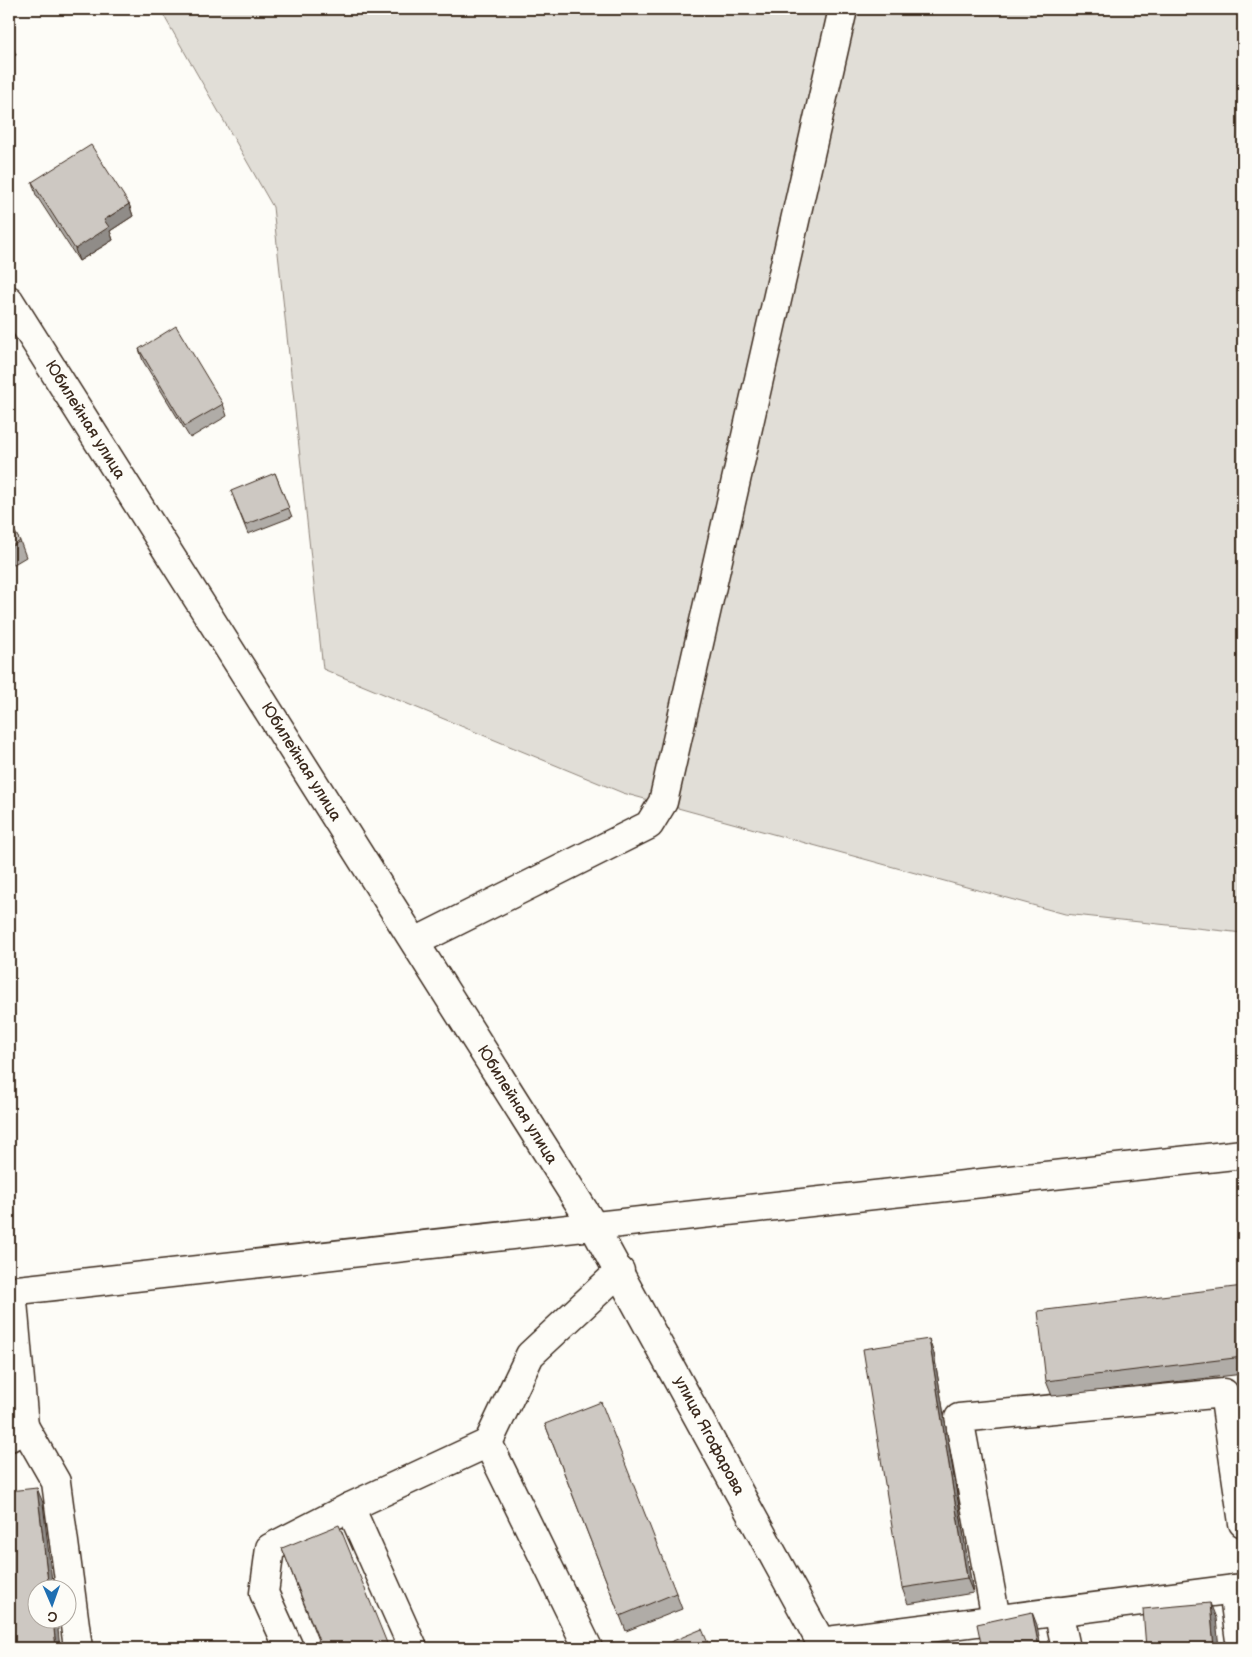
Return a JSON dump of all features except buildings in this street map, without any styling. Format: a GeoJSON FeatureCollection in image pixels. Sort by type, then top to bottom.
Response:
{"type":"FeatureCollection","features":[{"type":"Feature","properties":{"kind":"street"},"geometry":{"type":"LineString","coordinates":[[415,942],[649,825],[663,802],[843,9]]}},
{"type":"Feature","properties":{"kind":"street","name":"Юбилейная улица"},"geometry":{"type":"LineString","coordinates":[[9,300],[593,1225]]}},
{"type":"Feature","properties":{"kind":"street"},"geometry":{"type":"LineString","coordinates":[[78,1648],[56,1482],[16,1432],[10,1290],[1243,1154]]}},
{"type":"Feature","properties":{"kind":"street","name":"улица Ягофарова"},"geometry":{"type":"LineString","coordinates":[[593,1225],[620,1271],[822,1645]]}},
{"type":"Feature","properties":{"kind":"street"},"geometry":{"type":"LineString","coordinates":[[289,1648],[264,1593],[270,1548],[350,1507],[488,1443],[530,1355],[620,1271]]}},
{"type":"Feature","properties":{"kind":"street"},"geometry":{"type":"LineString","coordinates":[[996,1619],[959,1418],[1224,1393],[1243,1523]]}},
{"type":"Feature","properties":{"kind":"street"},"geometry":{"type":"LineString","coordinates":[[488,1443],[588,1648]]}},
{"type":"Feature","properties":{"kind":"street"},"geometry":{"type":"LineString","coordinates":[[350,1507],[413,1648]]}},
{"type":"Feature","properties":{"kind":"street"},"geometry":{"type":"LineString","coordinates":[[822,1645],[996,1619],[1238,1588],[1241,1648]]}},
{"type":"Feature","properties":{"kind":"street"},"geometry":{"type":"LineString","coordinates":[[1058,1611],[1066,1648]]}},
{"type":"Feature","properties":{"kind":"shaded area"},"geometry":{"type":"Polygon","coordinates":[[[160,9],[1243,9],[1243,933],[1065,914],[623,793],[323,669],[273,207],[160,9]]]}}]}
